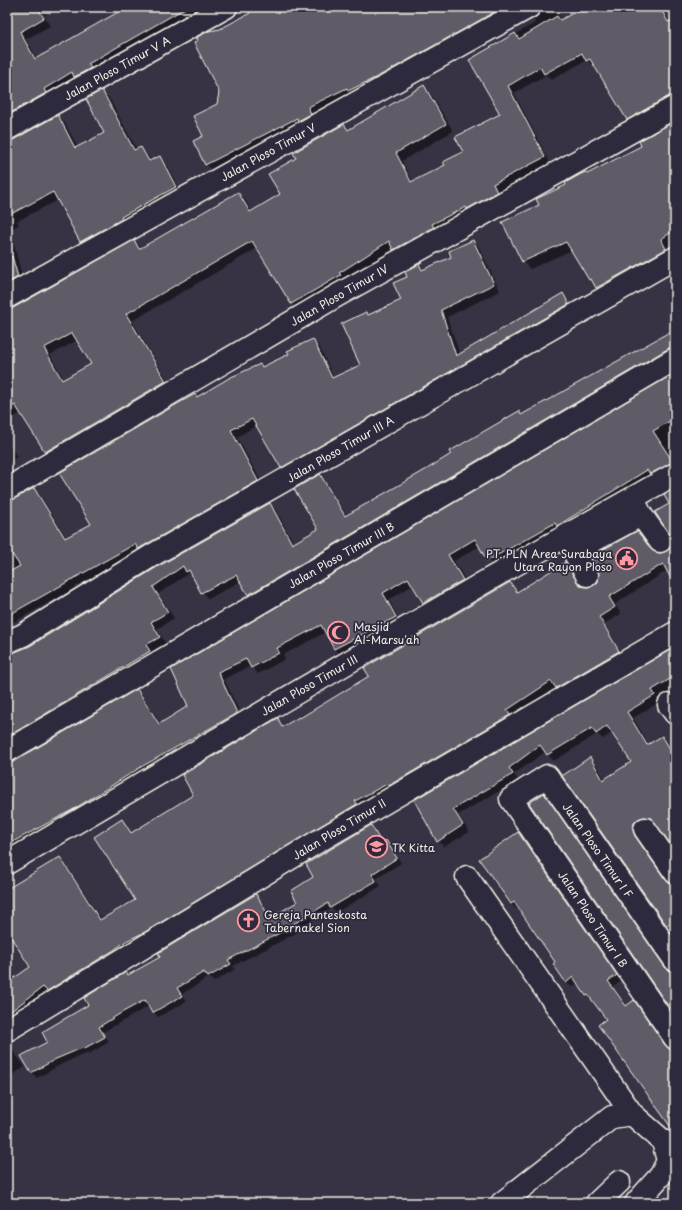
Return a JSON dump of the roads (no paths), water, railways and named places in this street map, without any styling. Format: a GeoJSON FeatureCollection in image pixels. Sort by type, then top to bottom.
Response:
{"type":"FeatureCollection","features":[{"type":"Feature","properties":{"kind":"street","name":"Jalan Ploso Timur V A"},"geometry":{"type":"LineString","coordinates":[[7,129],[226,7]]}},
{"type":"Feature","properties":{"kind":"street","name":"Jalan Ploso Timur V"},"geometry":{"type":"LineString","coordinates":[[7,297],[529,7]]}},
{"type":"Feature","properties":{"kind":"street","name":"Jalan Ploso Timur IV"},"geometry":{"type":"LineString","coordinates":[[7,489],[338,295],[675,107]]}},
{"type":"Feature","properties":{"kind":"street","name":"Jalan Ploso Timur III A"},"geometry":{"type":"LineString","coordinates":[[7,642],[23,635],[172,544],[675,258]]}},
{"type":"Feature","properties":{"kind":"street","name":"Jalan Ploso Timur III B"},"geometry":{"type":"LineString","coordinates":[[7,751],[675,359]]}},
{"type":"Feature","properties":{"kind":"street","name":"Jalan Ploso Timur III"},"geometry":{"type":"LineString","coordinates":[[7,863],[481,584],[570,544],[636,507],[675,474]]}},
{"type":"Feature","properties":{"kind":"street"},"geometry":{"type":"LineString","coordinates":[[636,507],[660,541]]}},
{"type":"Feature","properties":{"kind":"street"},"geometry":{"type":"LineString","coordinates":[[570,544],[587,576]]}},
{"type":"Feature","properties":{"kind":"street","name":"Jalan Ploso Timur II"},"geometry":{"type":"LineString","coordinates":[[7,1030],[310,846],[675,633]]}},
{"type":"Feature","properties":{"kind":"street","name":"Jalan Ploso Timur I F"},"geometry":{"type":"LineString","coordinates":[[511,799],[546,776],[675,960]]}},
{"type":"Feature","properties":{"kind":"street","name":"Jalan Ploso Timur I B"},"geometry":{"type":"LineString","coordinates":[[511,799],[675,1038]]}},
{"type":"Feature","properties":{"kind":"street"},"geometry":{"type":"LineString","coordinates":[[645,829],[675,872]]}},
{"type":"Feature","properties":{"kind":"street"},"geometry":{"type":"LineString","coordinates":[[467,877],[632,1114],[663,1141],[668,1161],[660,1175],[636,1203]]}},
{"type":"Feature","properties":{"kind":"street"},"geometry":{"type":"LineString","coordinates":[[502,1203],[612,1117],[632,1114]]}},
{"type":"Feature","properties":{"kind":"street"},"geometry":{"type":"LineString","coordinates":[[597,1203],[619,1182]]}},
{"type":"Feature","properties":{"kind":"place","name":"PT. PLN Area Surabaya Utara Rayon Ploso"},"geometry":{"type":"Point","coordinates":[627,559]}},
{"type":"Feature","properties":{"kind":"place","name":"Masjid Al-Marsu'ah"},"geometry":{"type":"Point","coordinates":[338,632]}},
{"type":"Feature","properties":{"kind":"place","name":"TK Kitta"},"geometry":{"type":"Point","coordinates":[377,847]}},
{"type":"Feature","properties":{"kind":"place","name":"Gereja Panteskosta Tabernakel Sion"},"geometry":{"type":"Point","coordinates":[248,920]}}]}
